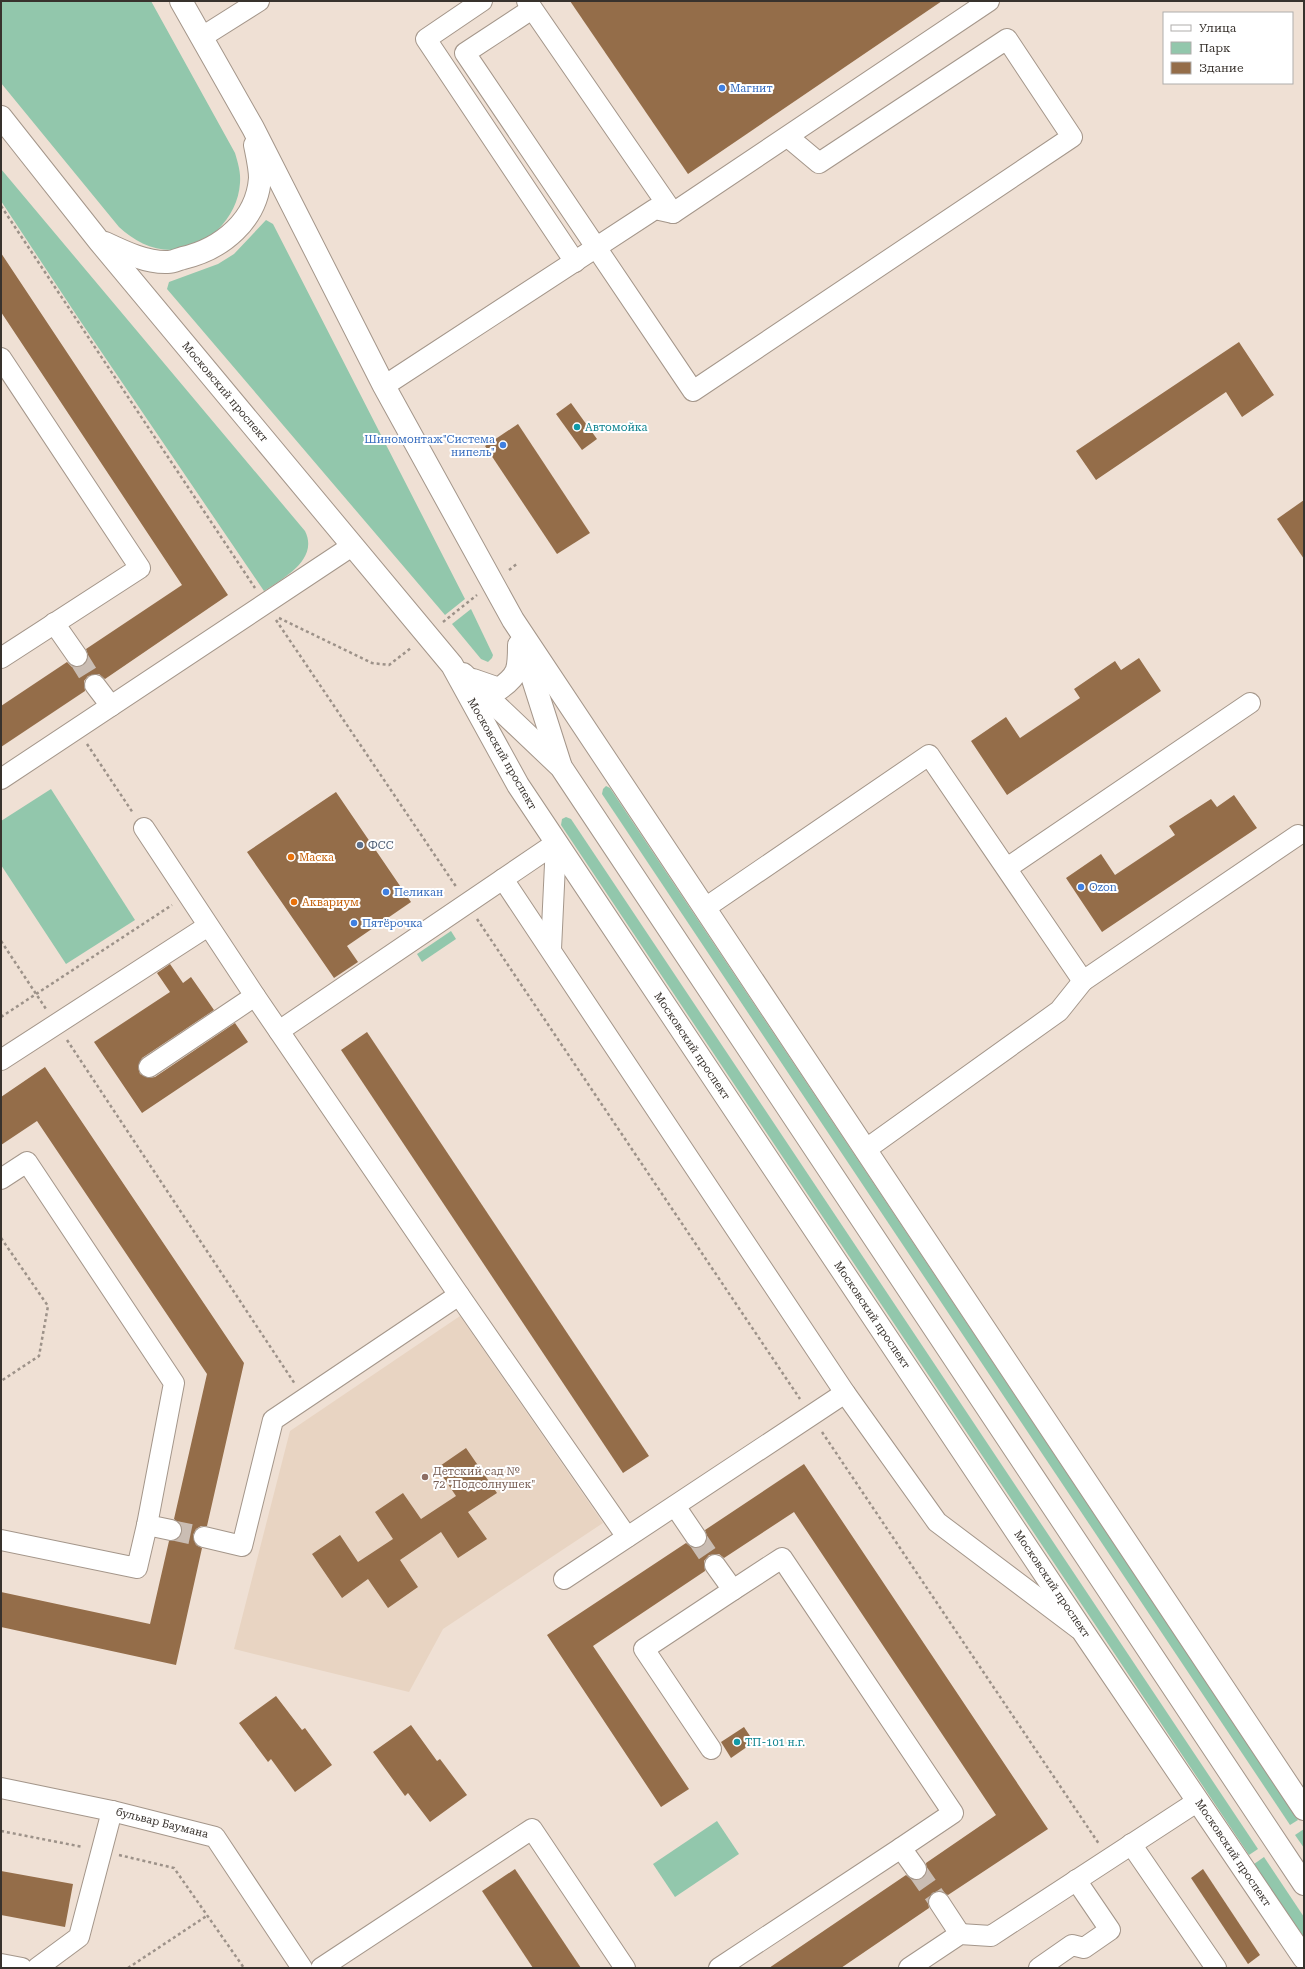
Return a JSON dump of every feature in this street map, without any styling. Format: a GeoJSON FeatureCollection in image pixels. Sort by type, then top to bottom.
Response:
{"type":"FeatureCollection","features":[{"type":"Feature","properties":{"kind":"main road","name":"Московский проспект"},"geometry":{"type":"LineString","coordinates":[[181,1],[253,128],[384,386],[516,629],[705,908],[1304,1809]]}},
{"type":"Feature","properties":{"kind":"main road","name":"Московский проспект"},"geometry":{"type":"LineString","coordinates":[[1,118],[99,240],[426,635],[452,665],[469,678],[561,767],[1304,1884]]}},
{"type":"Feature","properties":{"kind":"main road"},"geometry":{"type":"LineString","coordinates":[[99,240],[134,257],[168,262],[197,255],[217,246],[240,227],[253,208],[260,178],[253,128]]}},
{"type":"Feature","properties":{"kind":"main road","name":"Московский проспект"},"geometry":{"type":"LineString","coordinates":[[516,629],[561,767]]}},
{"type":"Feature","properties":{"kind":"main road"},"geometry":{"type":"LineString","coordinates":[[469,678],[483,685],[499,689],[513,679],[519,661],[516,629]]}},
{"type":"Feature","properties":{"kind":"main road","name":"Московский проспект"},"geometry":{"type":"LineString","coordinates":[[452,665],[518,785],[1084,1632],[1304,1958]]}},
{"type":"Feature","properties":{"kind":"street"},"geometry":{"type":"LineString","coordinates":[[202,37],[259,1]]}},
{"type":"Feature","properties":{"kind":"street"},"geometry":{"type":"LineString","coordinates":[[482,1],[426,39],[575,262]]}},
{"type":"Feature","properties":{"kind":"street"},"geometry":{"type":"LineString","coordinates":[[384,386],[655,209],[673,213],[989,1]]}},
{"type":"Feature","properties":{"kind":"street"},"geometry":{"type":"LineString","coordinates":[[673,213],[530,5],[465,53],[693,390],[1072,137],[1007,40],[819,164],[788,137]]}},
{"type":"Feature","properties":{"kind":"street"},"geometry":{"type":"LineString","coordinates":[[1,358],[140,568],[1,658]]}},
{"type":"Feature","properties":{"kind":"street"},"geometry":{"type":"LineString","coordinates":[[1,779],[352,546]]}},
{"type":"Feature","properties":{"kind":"street"},"geometry":{"type":"LineString","coordinates":[[54,624],[77,656]]}},
{"type":"Feature","properties":{"kind":"street"},"geometry":{"type":"LineString","coordinates":[[96,685],[110,706]]}},
{"type":"Feature","properties":{"kind":"street"},"geometry":{"type":"LineString","coordinates":[[1007,868],[1250,703]]}},
{"type":"Feature","properties":{"kind":"street"},"geometry":{"type":"LineString","coordinates":[[705,908],[929,755],[1083,981]]}},
{"type":"Feature","properties":{"kind":"street"},"geometry":{"type":"LineString","coordinates":[[144,828],[255,996],[627,1538]]}},
{"type":"Feature","properties":{"kind":"street"},"geometry":{"type":"LineString","coordinates":[[865,1150],[1059,1011],[1083,981],[1298,835]]}},
{"type":"Feature","properties":{"kind":"street"},"geometry":{"type":"LineString","coordinates":[[279,1031],[556,842]]}},
{"type":"Feature","properties":{"kind":"street"},"geometry":{"type":"LineString","coordinates":[[551,949],[556,842]]}},
{"type":"Feature","properties":{"kind":"street"},"geometry":{"type":"LineString","coordinates":[[503,879],[845,1393],[936,1522],[1084,1632]]}},
{"type":"Feature","properties":{"kind":"street"},"geometry":{"type":"LineString","coordinates":[[1,1060],[208,926]]}},
{"type":"Feature","properties":{"kind":"street"},"geometry":{"type":"LineString","coordinates":[[149,1067],[255,996]]}},
{"type":"Feature","properties":{"kind":"street"},"geometry":{"type":"LineString","coordinates":[[1,1179],[27,1162],[174,1383],[147,1525],[137,1568],[1,1540]]}},
{"type":"Feature","properties":{"kind":"street"},"geometry":{"type":"LineString","coordinates":[[204,1537],[242,1546],[273,1420],[459,1295]]}},
{"type":"Feature","properties":{"kind":"street"},"geometry":{"type":"LineString","coordinates":[[564,1579],[845,1393]]}},
{"type":"Feature","properties":{"kind":"street"},"geometry":{"type":"LineString","coordinates":[[675,1506],[696,1536]]}},
{"type":"Feature","properties":{"kind":"street"},"geometry":{"type":"LineString","coordinates":[[147,1525],[172,1530]]}},
{"type":"Feature","properties":{"kind":"street"},"geometry":{"type":"LineString","coordinates":[[711,1749],[644,1649],[782,1558],[952,1813],[719,1968]]}},
{"type":"Feature","properties":{"kind":"street"},"geometry":{"type":"LineString","coordinates":[[715,1564],[733,1590]]}},
{"type":"Feature","properties":{"kind":"street","name":"бульвар Баумана"},"geometry":{"type":"LineString","coordinates":[[1,1788],[112,1811],[215,1836],[302,1968]]}},
{"type":"Feature","properties":{"kind":"street"},"geometry":{"type":"LineString","coordinates":[[909,1968],[960,1934],[990,1936],[1198,1801]]}},
{"type":"Feature","properties":{"kind":"street"},"geometry":{"type":"LineString","coordinates":[[37,1968],[79,1937],[112,1811]]}},
{"type":"Feature","properties":{"kind":"street"},"geometry":{"type":"LineString","coordinates":[[321,1968],[532,1829],[625,1968]]}},
{"type":"Feature","properties":{"kind":"street"},"geometry":{"type":"LineString","coordinates":[[1131,1844],[1216,1968]]}},
{"type":"Feature","properties":{"kind":"street"},"geometry":{"type":"LineString","coordinates":[[901,1848],[916,1869]]}},
{"type":"Feature","properties":{"kind":"street"},"geometry":{"type":"LineString","coordinates":[[1039,1968],[1072,1945],[1084,1948],[1110,1930],[1076,1880]]}},
{"type":"Feature","properties":{"kind":"street"},"geometry":{"type":"LineString","coordinates":[[939,1902],[960,1934]]}},
{"type":"Feature","properties":{"kind":"street"},"geometry":{"type":"LineString","coordinates":[[1,1964],[22,1968]]}},
{"type":"Feature","properties":{"kind":"path"},"geometry":{"type":"LineString","coordinates":[[1,206],[266,604]]}},
{"type":"Feature","properties":{"kind":"path"},"geometry":{"type":"LineString","coordinates":[[518,563],[389,665],[372,663],[274,616],[1108,1859]]}},
{"type":"Feature","properties":{"kind":"path"},"geometry":{"type":"LineString","coordinates":[[77,729],[144,828]]}},
{"type":"Feature","properties":{"kind":"path"},"geometry":{"type":"LineString","coordinates":[[1,1017],[188,895]]}},
{"type":"Feature","properties":{"kind":"path"},"geometry":{"type":"LineString","coordinates":[[1,941],[305,1399]]}},
{"type":"Feature","properties":{"kind":"path"},"geometry":{"type":"LineString","coordinates":[[1,1238],[48,1306],[40,1356],[1,1381]]}},
{"type":"Feature","properties":{"kind":"path"},"geometry":{"type":"LineString","coordinates":[[128,1968],[208,1915],[244,1968]]}},
{"type":"Feature","properties":{"kind":"shaded area","name":"Детский сад № 72 \"Подсолнушек\""},"geometry":{"type":"Polygon","coordinates":[[[460,1316],[603,1523],[443,1629],[409,1692],[234,1649],[290,1431],[460,1316]]]}},
{"type":"Feature","properties":{"kind":"green space"},"geometry":{"type":"Polygon","coordinates":[[[1,1],[151,1],[235,153],[240,176],[238,196],[227,220],[218,230],[208,238],[184,249],[164,250],[149,246],[136,240],[119,227],[1,83],[1,1]]]}},
{"type":"Feature","properties":{"kind":"green space"},"geometry":{"type":"Polygon","coordinates":[[[1,169],[305,531],[308,541],[307,550],[303,559],[297,567],[281,580],[264,591],[81,322],[1,201],[1,169]]]}},
{"type":"Feature","properties":{"kind":"green space"},"geometry":{"type":"Polygon","coordinates":[[[266,220],[273,224],[465,599],[445,615],[167,289],[169,282],[218,264],[234,254],[266,220]]]}},
{"type":"Feature","properties":{"kind":"green space"},"geometry":{"type":"Polygon","coordinates":[[[471,609],[493,655],[488,662],[481,659],[452,624],[471,609]]]}},
{"type":"Feature","properties":{"kind":"green space"},"geometry":{"type":"Polygon","coordinates":[[[606,786],[610,788],[1298,1820],[1290,1825],[602,794],[603,789],[606,786]]]}},
{"type":"Feature","properties":{"kind":"green space"},"geometry":{"type":"Polygon","coordinates":[[[51,789],[135,920],[66,964],[1,865],[1,821],[51,789]]]}},
{"type":"Feature","properties":{"kind":"green space"},"geometry":{"type":"Polygon","coordinates":[[[566,817],[571,819],[1258,1849],[1249,1855],[561,825],[562,819],[566,817]]]}},
{"type":"Feature","properties":{"kind":"green space"},"geometry":{"type":"Polygon","coordinates":[[[451,931],[456,939],[422,962],[417,954],[451,931]]]}},
{"type":"Feature","properties":{"kind":"green space"},"geometry":{"type":"Polygon","coordinates":[[[717,1821],[739,1854],[675,1897],[653,1864],[717,1821]]]}},
{"type":"Feature","properties":{"kind":"green space"},"geometry":{"type":"Polygon","coordinates":[[[1304,1829],[1304,1848],[1295,1835],[1304,1829]]]}},
{"type":"Feature","properties":{"kind":"green space"},"geometry":{"type":"Polygon","coordinates":[[[1264,1857],[1304,1917],[1304,1938],[1254,1864],[1264,1857]]]}},
{"type":"Feature","properties":{"kind":"building","name":"Магнит"},"geometry":{"type":"Polygon","coordinates":[[[570,1],[942,1],[688,174],[570,1]]]}},
{"type":"Feature","properties":{"kind":"building"},"geometry":{"type":"Polygon","coordinates":[[[1,253],[228,595],[105,679],[99,674],[88,676],[84,681],[85,691],[1,747],[1,706],[67,662],[72,667],[83,666],[88,661],[86,649],[182,585],[1,312],[1,253]]]}},
{"type":"Feature","properties":{"kind":"building"},"geometry":{"type":"Polygon","coordinates":[[[1239,342],[1274,395],[1242,417],[1226,392],[1096,480],[1076,451],[1239,342]]]}},
{"type":"Feature","properties":{"kind":"building","name":"Автомойка"},"geometry":{"type":"Polygon","coordinates":[[[571,403],[597,439],[582,450],[556,414],[571,403]]]}},
{"type":"Feature","properties":{"kind":"building"},"geometry":{"type":"Polygon","coordinates":[[[518,424],[590,533],[557,554],[485,446],[518,424]]]}},
{"type":"Feature","properties":{"kind":"building"},"geometry":{"type":"Polygon","coordinates":[[[1304,500],[1304,559],[1277,519],[1304,500]]]}},
{"type":"Feature","properties":{"kind":"building"},"geometry":{"type":"Polygon","coordinates":[[[1139,658],[1161,691],[1007,795],[971,741],[1006,717],[1020,738],[1080,698],[1074,689],[1115,661],[1121,670],[1139,658]]]}},
{"type":"Feature","properties":{"kind":"building"},"geometry":{"type":"Polygon","coordinates":[[[336,792],[411,902],[347,946],[358,962],[334,978],[247,852],[336,792]]]}},
{"type":"Feature","properties":{"kind":"building"},"geometry":{"type":"Polygon","coordinates":[[[1234,795],[1257,828],[1102,932],[1066,878],[1101,854],[1115,875],[1175,835],[1169,826],[1211,799],[1217,807],[1234,795]]]}},
{"type":"Feature","properties":{"kind":"building"},"geometry":{"type":"Polygon","coordinates":[[[170,964],[183,983],[191,977],[214,1010],[142,1058],[138,1067],[140,1074],[149,1078],[155,1077],[235,1023],[248,1042],[142,1113],[94,1042],[170,992],[157,973],[170,964]]]}},
{"type":"Feature","properties":{"kind":"building"},"geometry":{"type":"Polygon","coordinates":[[[367,1032],[649,1456],[623,1473],[341,1050],[367,1032]]]}},
{"type":"Feature","properties":{"kind":"building"},"geometry":{"type":"Polygon","coordinates":[[[45,1067],[244,1363],[207,1526],[201,1526],[196,1529],[193,1535],[196,1545],[202,1548],[176,1665],[1,1627],[1,1592],[150,1624],[169,1541],[175,1541],[182,1533],[182,1526],[174,1519],[207,1374],[37,1121],[1,1145],[1,1097],[45,1067]]]}},
{"type":"Feature","properties":{"kind":"building"},"geometry":{"type":"Polygon","coordinates":[[[466,1448],[497,1493],[468,1512],[487,1539],[458,1558],[441,1532],[400,1560],[418,1587],[388,1608],[368,1579],[342,1598],[312,1554],[340,1535],[358,1562],[393,1539],[375,1512],[403,1493],[421,1519],[456,1496],[437,1468],[466,1448]]]}},
{"type":"Feature","properties":{"kind":"building"},"geometry":{"type":"Polygon","coordinates":[[[804,1464],[1048,1829],[948,1895],[939,1891],[932,1893],[928,1902],[929,1908],[841,1968],[769,1968],[906,1875],[912,1880],[922,1879],[927,1873],[926,1863],[996,1815],[794,1512],[724,1558],[719,1554],[709,1555],[704,1561],[705,1571],[593,1646],[689,1789],[661,1807],[547,1635],[686,1543],[691,1547],[702,1547],[706,1542],[707,1536],[705,1530],[804,1464]]]}},
{"type":"Feature","properties":{"kind":"building"},"geometry":{"type":"Polygon","coordinates":[[[276,1696],[302,1730],[305,1728],[332,1765],[295,1792],[271,1759],[268,1762],[239,1723],[276,1696]]]}},
{"type":"Feature","properties":{"kind":"building"},"geometry":{"type":"Polygon","coordinates":[[[411,1725],[437,1761],[440,1759],[467,1795],[430,1822],[408,1793],[405,1796],[373,1752],[411,1725]]]}},
{"type":"Feature","properties":{"kind":"building","name":"ТП-101 н.г."},"geometry":{"type":"Polygon","coordinates":[[[744,1727],[754,1742],[731,1758],[721,1742],[744,1727]]]}},
{"type":"Feature","properties":{"kind":"building"},"geometry":{"type":"Polygon","coordinates":[[[515,1869],[581,1968],[533,1968],[482,1891],[515,1869]]]}},
{"type":"Feature","properties":{"kind":"building"},"geometry":{"type":"Polygon","coordinates":[[[1203,1869],[1260,1955],[1248,1964],[1191,1878],[1203,1869]]]}},
{"type":"Feature","properties":{"kind":"building"},"geometry":{"type":"Polygon","coordinates":[[[1,1871],[73,1884],[65,1927],[1,1915],[1,1871]]]}},
{"type":"Feature","properties":{"kind":"tunnel"},"geometry":{"type":"LineString","coordinates":[[77,656],[95,685]]}},
{"type":"Feature","properties":{"kind":"tunnel"},"geometry":{"type":"LineString","coordinates":[[171,1530],[204,1537]]}},
{"type":"Feature","properties":{"kind":"tunnel"},"geometry":{"type":"LineString","coordinates":[[696,1537],[715,1565]]}},
{"type":"Feature","properties":{"kind":"tunnel"},"geometry":{"type":"LineString","coordinates":[[916,1869],[939,1902]]}},
{"type":"Feature","properties":{"kind":"place","name":"Магнит"},"geometry":{"type":"Point","coordinates":[722,88]}},
{"type":"Feature","properties":{"kind":"place","name":"Автомойка"},"geometry":{"type":"Point","coordinates":[577,427]}},
{"type":"Feature","properties":{"kind":"place","name":"Шиномонтаж\"Система нипель\""},"geometry":{"type":"Point","coordinates":[503,445]}},
{"type":"Feature","properties":{"kind":"place","name":"ФСС"},"geometry":{"type":"Point","coordinates":[360,845]}},
{"type":"Feature","properties":{"kind":"place","name":"Маска"},"geometry":{"type":"Point","coordinates":[291,857]}},
{"type":"Feature","properties":{"kind":"place","name":"Ozon"},"geometry":{"type":"Point","coordinates":[1081,887]}},
{"type":"Feature","properties":{"kind":"place","name":"Пеликан"},"geometry":{"type":"Point","coordinates":[386,892]}},
{"type":"Feature","properties":{"kind":"place","name":"Аквариум"},"geometry":{"type":"Point","coordinates":[294,902]}},
{"type":"Feature","properties":{"kind":"place","name":"Пятёрочка"},"geometry":{"type":"Point","coordinates":[354,923]}},
{"type":"Feature","properties":{"kind":"place","name":"Детский сад № 72 \"Подсолнушек\""},"geometry":{"type":"Point","coordinates":[425,1477]}},
{"type":"Feature","properties":{"kind":"place","name":"ТП-101 н.г."},"geometry":{"type":"Point","coordinates":[737,1742]}}]}
